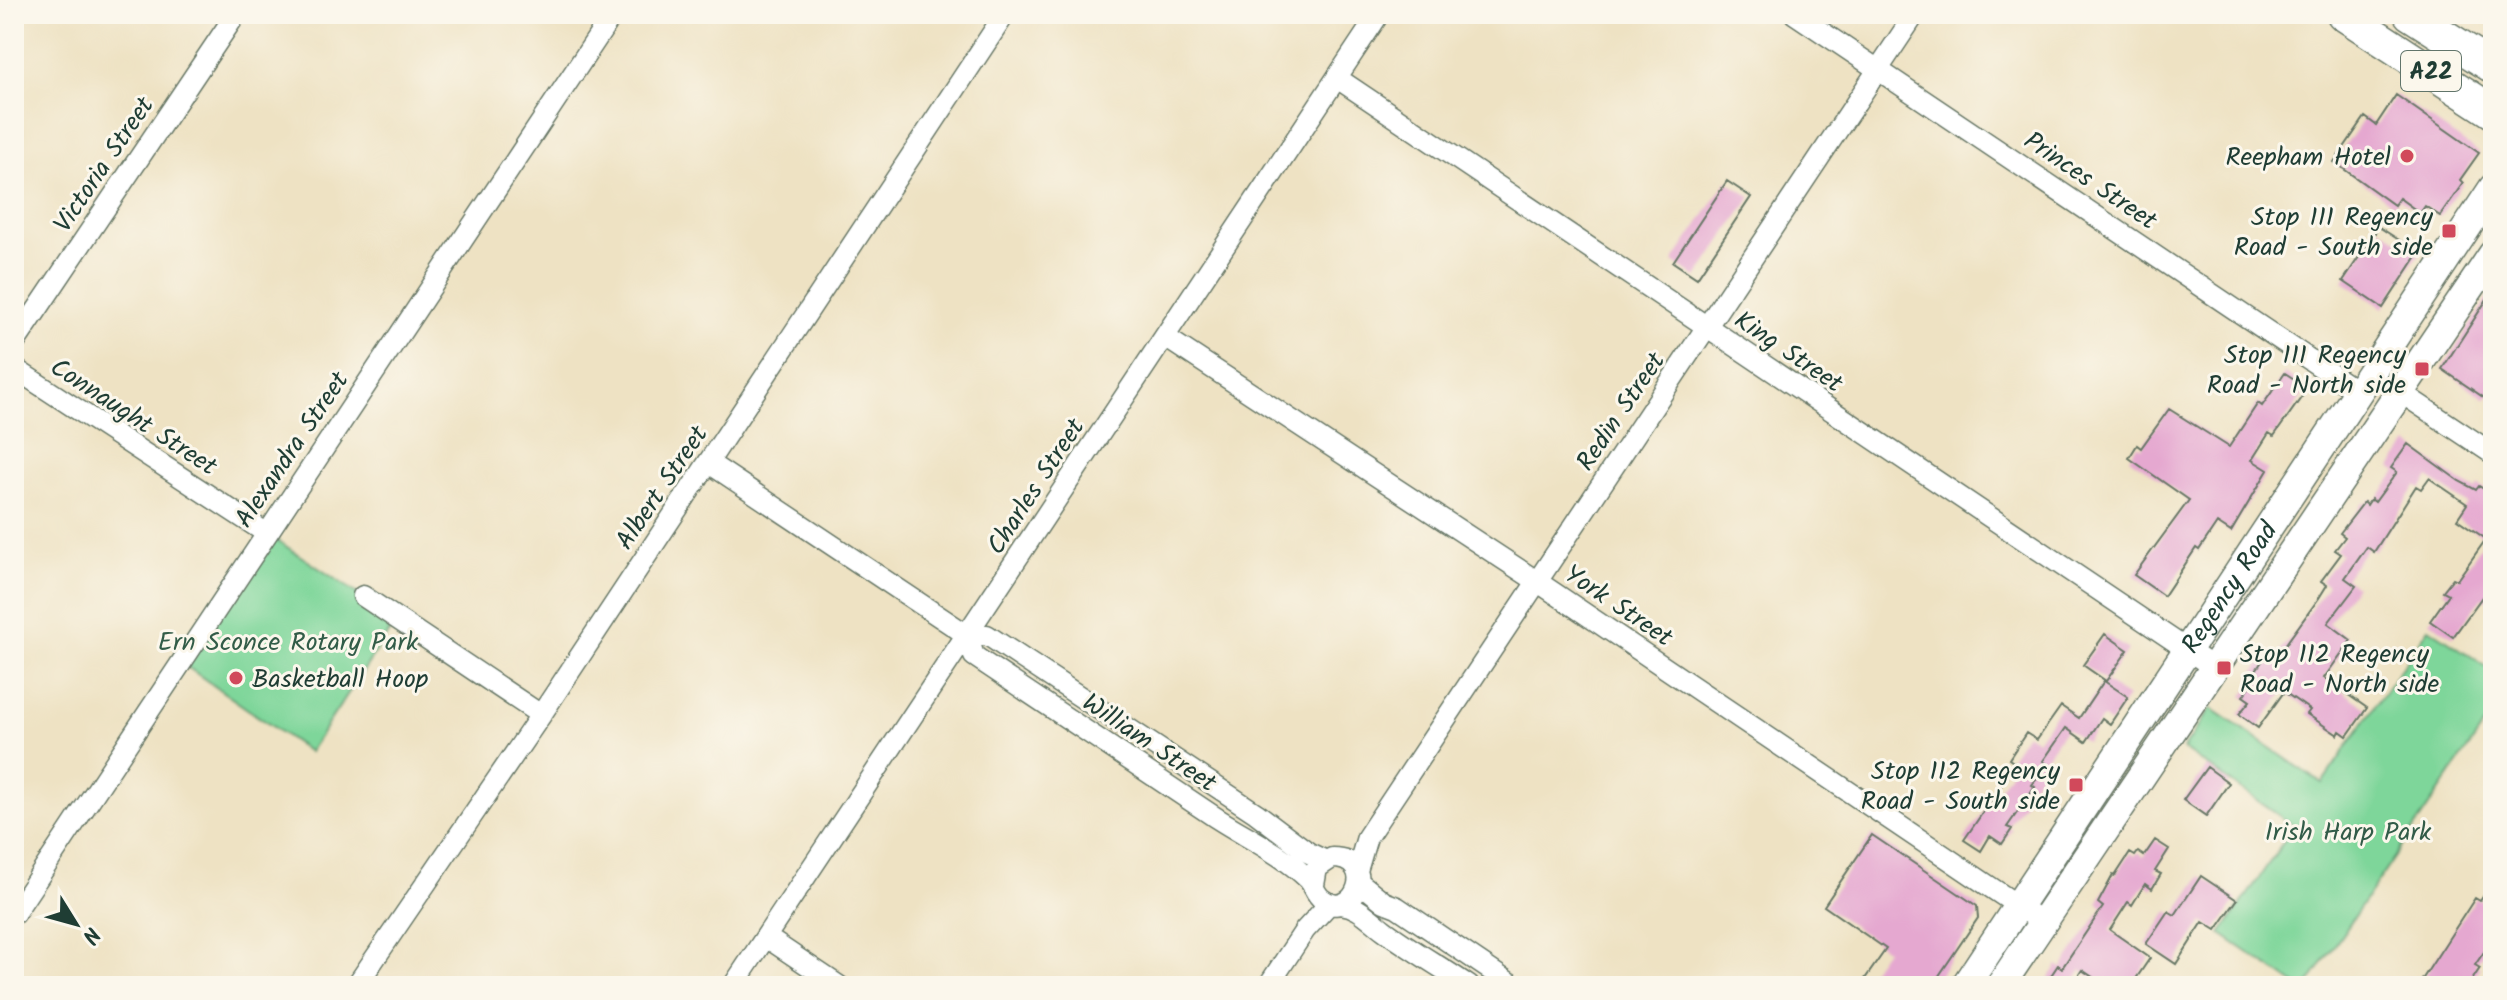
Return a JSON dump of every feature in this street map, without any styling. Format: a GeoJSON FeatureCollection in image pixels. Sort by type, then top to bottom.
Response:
{"type":"FeatureCollection","features":[{"type":"Feature","properties":{"kind":"main road","name":"A22"},"geometry":{"type":"LineString","coordinates":[[2343,14],[2493,112]]}},
{"type":"Feature","properties":{"kind":"main road","name":"A22"},"geometry":{"type":"LineString","coordinates":[[2410,14],[2489,59]]}},
{"type":"Feature","properties":{"kind":"main road","name":"Regency Road"},"geometry":{"type":"LineString","coordinates":[[1967,985],[2493,188]]}},
{"type":"Feature","properties":{"kind":"main road","name":"Regency Road"},"geometry":{"type":"LineString","coordinates":[[2000,986],[2493,254]]}},
{"type":"Feature","properties":{"kind":"street","name":"Victoria Street"},"geometry":{"type":"LineString","coordinates":[[14,344],[236,14]]}},
{"type":"Feature","properties":{"kind":"street","name":"Alexandra Street"},"geometry":{"type":"LineString","coordinates":[[14,914],[613,14]]}},
{"type":"Feature","properties":{"kind":"street","name":"Charles Street"},"geometry":{"type":"LineString","coordinates":[[733,986],[1379,14]]}},
{"type":"Feature","properties":{"kind":"street","name":"Princes Street"},"geometry":{"type":"LineString","coordinates":[[1795,14],[2358,392]]}},
{"type":"Feature","properties":{"kind":"street","name":"Redin Street"},"geometry":{"type":"LineString","coordinates":[[1358,876],[1367,837],[1915,14]]}},
{"type":"Feature","properties":{"kind":"street","name":"Albert Street"},"geometry":{"type":"LineString","coordinates":[[356,986],[709,463],[998,17]]}},
{"type":"Feature","properties":{"kind":"street","name":"King Street"},"geometry":{"type":"LineString","coordinates":[[1337,78],[2213,667]]}},
{"type":"Feature","properties":{"kind":"street","name":"York Street"},"geometry":{"type":"LineString","coordinates":[[1165,337],[1538,582],[2042,922]]}},
{"type":"Feature","properties":{"kind":"street","name":"Connaught Street"},"geometry":{"type":"LineString","coordinates":[[14,368],[266,533]]}},
{"type":"Feature","properties":{"kind":"street"},"geometry":{"type":"LineString","coordinates":[[2400,392],[2493,454]]}},
{"type":"Feature","properties":{"kind":"street","name":"William Street"},"geometry":{"type":"LineString","coordinates":[[709,463],[967,635],[987,635],[1256,813],[1309,853],[1332,859]]}},
{"type":"Feature","properties":{"kind":"street"},"geometry":{"type":"LineString","coordinates":[[363,596],[541,715]]}},
{"type":"Feature","properties":{"kind":"street","name":"William Street"},"geometry":{"type":"LineString","coordinates":[[967,635],[974,656],[1242,835],[1297,868],[1325,896],[1363,912],[1383,929],[1469,986]]}},
{"type":"Feature","properties":{"kind":"street","name":"Redin Street"},"geometry":{"type":"LineString","coordinates":[[1332,859],[1367,837]]}},
{"type":"Feature","properties":{"kind":"street"},"geometry":{"type":"LineString","coordinates":[[1268,986],[1325,896],[1317,868],[1332,859],[1346,860],[1384,902],[1397,907],[1514,986]]}},
{"type":"Feature","properties":{"kind":"street"},"geometry":{"type":"LineString","coordinates":[[1325,896],[1354,896],[1358,876]]}},
{"type":"Feature","properties":{"kind":"street"},"geometry":{"type":"LineString","coordinates":[[766,937],[839,986]]}},
{"type":"Feature","properties":{"kind":"green space","name":"Ern Sconce Rotary Park"},"geometry":{"type":"Polygon","coordinates":[[[266,533],[397,620],[309,752],[180,662],[266,533]]]}},
{"type":"Feature","properties":{"kind":"green space","name":"Irish Harp Park"},"geometry":{"type":"Polygon","coordinates":[[[2429,628],[2493,671],[2493,712],[2307,986],[2297,986],[2221,934],[2294,826],[2183,749],[2211,708],[2322,783],[2429,628]]]}},
{"type":"Feature","properties":{"kind":"building","name":"Reepham Hotel"},"geometry":{"type":"Polygon","coordinates":[[[2396,95],[2479,153],[2440,216],[2425,206],[2420,213],[2399,198],[2394,205],[2334,162],[2365,117],[2376,125],[2396,95]]]}},
{"type":"Feature","properties":{"kind":"building"},"geometry":{"type":"Polygon","coordinates":[[[1727,181],[1751,197],[1697,278],[1673,262],[1727,181]]]}},
{"type":"Feature","properties":{"kind":"building"},"geometry":{"type":"Polygon","coordinates":[[[2379,227],[2419,253],[2383,308],[2343,281],[2379,227]]]}},
{"type":"Feature","properties":{"kind":"building"},"geometry":{"type":"Polygon","coordinates":[[[2493,290],[2493,388],[2486,399],[2442,369],[2493,290]]]}},
{"type":"Feature","properties":{"kind":"building"},"geometry":{"type":"Polygon","coordinates":[[[2285,373],[2308,388],[2274,436],[2269,433],[2252,460],[2268,470],[2231,532],[2217,523],[2164,596],[2134,575],[2189,500],[2129,458],[2137,445],[2141,448],[2169,409],[2229,447],[2258,403],[2262,406],[2285,373]]]}},
{"type":"Feature","properties":{"kind":"building"},"geometry":{"type":"Polygon","coordinates":[[[2408,444],[2459,481],[2476,490],[2479,486],[2493,495],[2493,589],[2486,600],[2482,597],[2453,637],[2430,621],[2449,594],[2443,591],[2453,578],[2457,580],[2486,539],[2457,519],[2467,504],[2429,478],[2421,489],[2416,486],[2374,552],[2367,547],[2345,578],[2356,586],[2328,623],[2351,640],[2324,678],[2367,708],[2347,736],[2340,731],[2338,735],[2307,714],[2310,710],[2284,692],[2258,728],[2239,714],[2250,701],[2243,696],[2254,681],[2252,676],[2267,654],[2275,659],[2319,598],[2327,585],[2321,581],[2341,554],[2335,550],[2345,537],[2340,533],[2364,502],[2367,505],[2371,499],[2375,502],[2397,472],[2391,468],[2408,444]]]}},
{"type":"Feature","properties":{"kind":"building"},"geometry":{"type":"Polygon","coordinates":[[[2105,634],[2128,650],[2106,681],[2083,665],[2105,634]]]}},
{"type":"Feature","properties":{"kind":"building"},"geometry":{"type":"Polygon","coordinates":[[[2104,681],[2128,697],[2110,724],[2102,718],[2086,742],[2066,728],[2043,761],[2047,764],[2007,827],[2012,829],[2002,844],[1990,836],[1981,851],[1964,840],[2016,764],[2009,759],[2026,733],[2037,740],[2061,706],[2079,718],[2104,681]]]}},
{"type":"Feature","properties":{"kind":"building"},"geometry":{"type":"Polygon","coordinates":[[[2207,767],[2229,783],[2206,816],[2183,800],[2207,767]]]}},
{"type":"Feature","properties":{"kind":"building"},"geometry":{"type":"Polygon","coordinates":[[[1872,835],[1977,906],[1978,918],[1932,986],[1860,986],[1886,949],[1824,906],[1872,835]]]}},
{"type":"Feature","properties":{"kind":"building"},"geometry":{"type":"Polygon","coordinates":[[[2155,840],[2169,849],[2155,871],[2161,874],[2152,889],[2145,884],[2132,905],[2128,902],[2110,930],[2150,958],[2131,986],[2106,986],[2082,970],[2071,986],[2057,986],[2048,980],[2058,965],[2062,968],[2103,907],[2098,903],[2113,875],[2130,853],[2135,856],[2138,852],[2144,856],[2155,840]]]}},
{"type":"Feature","properties":{"kind":"building"},"geometry":{"type":"Polygon","coordinates":[[[2201,876],[2237,900],[2216,930],[2203,922],[2176,964],[2146,944],[2168,911],[2175,915],[2201,876]]]}},
{"type":"Feature","properties":{"kind":"building"},"geometry":{"type":"Polygon","coordinates":[[[2493,882],[2493,939],[2475,965],[2480,968],[2468,986],[2418,986],[2475,898],[2480,901],[2493,882]]]}},
{"type":"Feature","properties":{"kind":"place","name":"Reepham Hotel"},"geometry":{"type":"Point","coordinates":[2407,156]}},
{"type":"Feature","properties":{"kind":"place","name":"Stop 111 Regency Road - South side"},"geometry":{"type":"Point","coordinates":[2449,231]}},
{"type":"Feature","properties":{"kind":"place","name":"Stop 111 Regency Road - North side"},"geometry":{"type":"Point","coordinates":[2422,369]}},
{"type":"Feature","properties":{"kind":"place","name":"Stop 112 Regency Road - North side"},"geometry":{"type":"Point","coordinates":[2224,668]}},
{"type":"Feature","properties":{"kind":"place","name":"Basketball Hoop"},"geometry":{"type":"Point","coordinates":[236,678]}},
{"type":"Feature","properties":{"kind":"place","name":"Stop 112 Regency Road - South side"},"geometry":{"type":"Point","coordinates":[2076,785]}}]}
